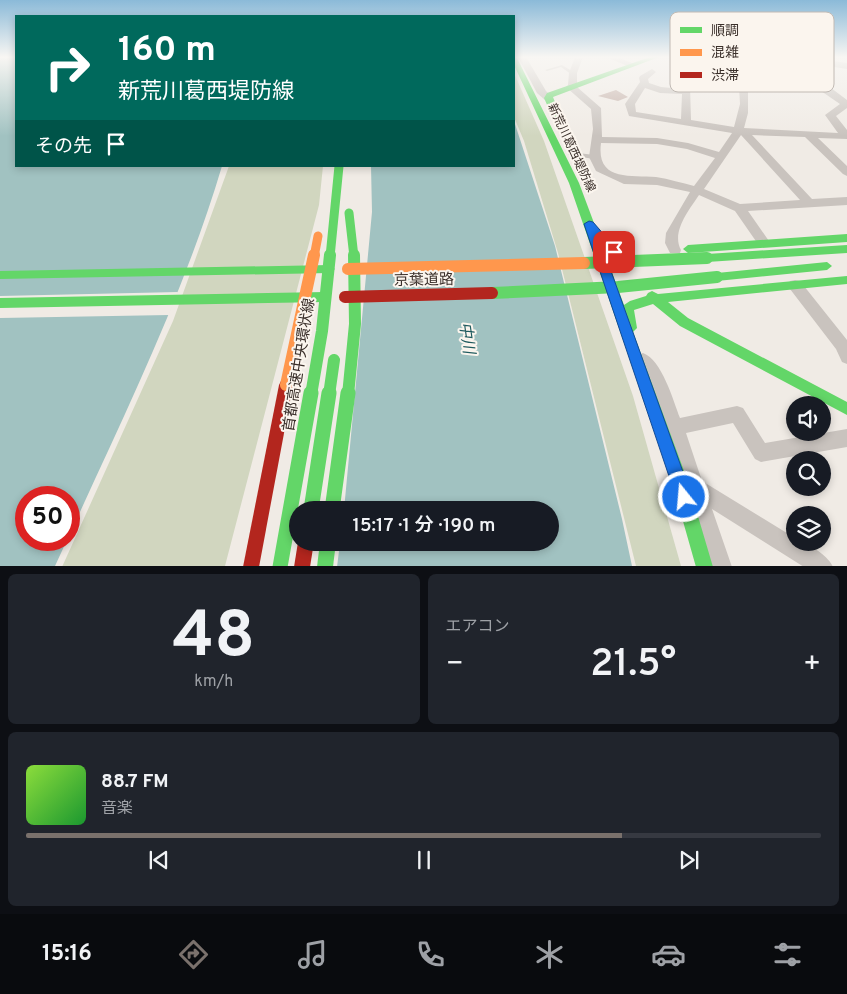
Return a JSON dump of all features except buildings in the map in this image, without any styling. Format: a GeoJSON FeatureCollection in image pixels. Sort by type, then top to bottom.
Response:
{"type":"FeatureCollection","features":[{"type":"Feature","properties":{"kind":"main road","name":"新荒川葛西堤防線"},"geometry":{"type":"LineString","coordinates":[[526,83],[574,182],[639,360],[679,479],[705,566]]}},
{"type":"Feature","properties":{"kind":"main road"},"geometry":{"type":"LineString","coordinates":[[574,182],[570,154],[548,98],[555,93],[579,83]]}},
{"type":"Feature","properties":{"kind":"main road"},"geometry":{"type":"LineString","coordinates":[[323,209],[330,167]]}},
{"type":"Feature","properties":{"kind":"main road","name":"首都高速中央環状線"},"geometry":{"type":"LineString","coordinates":[[280,566],[322,331],[339,167]]}},
{"type":"Feature","properties":{"kind":"main road","name":"首都高速中央環状線"},"geometry":{"type":"LineString","coordinates":[[333,501],[352,344],[356,282],[355,238],[350,208],[340,311]]}},
{"type":"Feature","properties":{"kind":"main road","name":"新荒川葛西堤防線"},"geometry":{"type":"LineString","coordinates":[[589,224],[613,251],[675,250]]}},
{"type":"Feature","properties":{"kind":"main road"},"geometry":{"type":"LineString","coordinates":[[252,566],[298,321],[309,282],[320,227]]}},
{"type":"Feature","properties":{"kind":"main road"},"geometry":{"type":"LineString","coordinates":[[675,250],[847,238]]}},
{"type":"Feature","properties":{"kind":"main road","name":"京葉道路"},"geometry":{"type":"LineString","coordinates":[[0,275],[579,264],[707,258],[847,248]]}},
{"type":"Feature","properties":{"kind":"main road","name":"京葉道路"},"geometry":{"type":"LineString","coordinates":[[0,303],[545,292],[618,287],[838,265]]}},
{"type":"Feature","properties":{"kind":"main road","name":"新荒川葛西堤防線"},"geometry":{"type":"LineString","coordinates":[[639,360],[627,312],[631,305],[653,297],[847,280]]}},
{"type":"Feature","properties":{"kind":"main road"},"geometry":{"type":"LineString","coordinates":[[653,297],[684,322],[847,409]]}},
{"type":"Feature","properties":{"kind":"main road"},"geometry":{"type":"LineString","coordinates":[[313,501],[335,348]]}},
{"type":"Feature","properties":{"kind":"main road"},"geometry":{"type":"LineString","coordinates":[[302,566],[304,551]]}},
{"type":"Feature","properties":{"kind":"main road"},"geometry":{"type":"LineString","coordinates":[[325,566],[327,551]]}},
{"type":"Feature","properties":{"kind":"street"},"geometry":{"type":"LineString","coordinates":[[536,83],[542,94],[548,98]]}},
{"type":"Feature","properties":{"kind":"street"},"geometry":{"type":"LineString","coordinates":[[670,90],[660,90],[644,85],[630,104],[632,114],[655,130],[688,146],[722,156]]}},
{"type":"Feature","properties":{"kind":"street"},"geometry":{"type":"LineString","coordinates":[[572,86],[596,108],[598,129],[594,157],[600,169],[624,180],[657,181],[696,190],[739,208],[847,201]]}},
{"type":"Feature","properties":{"kind":"street"},"geometry":{"type":"LineString","coordinates":[[686,122],[687,92]]}},
{"type":"Feature","properties":{"kind":"street"},"geometry":{"type":"LineString","coordinates":[[675,250],[671,243],[671,238],[677,223],[696,190],[740,131],[744,109],[743,92]]}},
{"type":"Feature","properties":{"kind":"street"},"geometry":{"type":"LineString","coordinates":[[830,92],[833,96],[847,104],[830,116],[847,136]]}},
{"type":"Feature","properties":{"kind":"street"},"geometry":{"type":"LineString","coordinates":[[596,140],[655,130],[686,122],[740,131],[847,136]]}},
{"type":"Feature","properties":{"kind":"street"},"geometry":{"type":"LineString","coordinates":[[740,131],[810,204]]}},
{"type":"Feature","properties":{"kind":"street"},"geometry":{"type":"LineString","coordinates":[[808,134],[847,172]]}},
{"type":"Feature","properties":{"kind":"street"},"geometry":{"type":"LineString","coordinates":[[739,208],[765,244]]}},
{"type":"Feature","properties":{"kind":"street"},"geometry":{"type":"LineString","coordinates":[[795,285],[845,349]]}},
{"type":"Feature","properties":{"kind":"street"},"geometry":{"type":"LineString","coordinates":[[639,360],[655,376],[675,427],[722,566]]}},
{"type":"Feature","properties":{"kind":"street"},"geometry":{"type":"LineString","coordinates":[[675,427],[737,414],[761,453],[847,438]]}},
{"type":"Feature","properties":{"kind":"street"},"geometry":{"type":"LineString","coordinates":[[696,488],[823,566]]}},
{"type":"Feature","properties":{"kind":"lane"},"geometry":{"type":"LineString","coordinates":[[570,154],[594,157]]}},
{"type":"Feature","properties":{"kind":"green space"},"geometry":{"type":"Polygon","coordinates":[[[515,83],[519,83],[544,141],[633,396],[681,566],[636,566],[558,253],[524,141],[515,119],[515,83]]]}},
{"type":"Feature","properties":{"kind":"green space"},"geometry":{"type":"Polygon","coordinates":[[[229,167],[323,167],[319,205],[225,566],[62,566],[69,551],[80,551],[80,527],[173,321],[229,167]]]}},
{"type":"Feature","properties":{"kind":"water"},"geometry":{"type":"Polygon","coordinates":[[[0,83],[15,83],[15,167],[222,167],[190,261],[152,354],[80,512],[80,486],[15,486],[15,551],[62,551],[55,566],[0,566],[0,83]]]}},
{"type":"Feature","properties":{"kind":"water","name":"中川"},"geometry":{"type":"Polygon","coordinates":[[[515,124],[555,246],[632,566],[337,566],[339,551],[559,551],[559,501],[345,501],[372,212],[371,167],[515,167],[515,124]]]}},
{"type":"Feature","properties":{"kind":"pier"},"geometry":{"type":"Polygon","coordinates":[[[178,292],[169,315],[0,318],[0,296],[178,292]]]}},
{"type":"Feature","properties":{"kind":"traffic: fast"},"geometry":{"type":"LineString","coordinates":[[526,83],[574,183],[589,224],[597,234]]}},
{"type":"Feature","properties":{"kind":"traffic: fast"},"geometry":{"type":"LineString","coordinates":[[560,125],[548,98],[550,95],[582,83]]}},
{"type":"Feature","properties":{"kind":"traffic: fast"},"geometry":{"type":"LineString","coordinates":[[280,566],[322,331],[339,167]]}},
{"type":"Feature","properties":{"kind":"traffic: fast"},"geometry":{"type":"LineString","coordinates":[[333,501],[348,399],[355,324],[356,286],[354,249],[349,213]]}},
{"type":"Feature","properties":{"kind":"traffic: fast"},"geometry":{"type":"LineString","coordinates":[[589,224],[679,479],[705,566]]}},
{"type":"Feature","properties":{"kind":"traffic: fast"},"geometry":{"type":"LineString","coordinates":[[688,249],[847,238]]}},
{"type":"Feature","properties":{"kind":"traffic: fast"},"geometry":{"type":"LineString","coordinates":[[707,258],[847,249]]}},
{"type":"Feature","properties":{"kind":"traffic: fast"},"geometry":{"type":"LineString","coordinates":[[584,263],[707,258]]}},
{"type":"Feature","properties":{"kind":"traffic: fast"},"geometry":{"type":"LineString","coordinates":[[717,277],[827,266]]}},
{"type":"Feature","properties":{"kind":"traffic: fast"},"geometry":{"type":"LineString","coordinates":[[0,275],[330,269]]}},
{"type":"Feature","properties":{"kind":"traffic: fast"},"geometry":{"type":"LineString","coordinates":[[492,293],[618,287],[717,277]]}},
{"type":"Feature","properties":{"kind":"traffic: fast"},"geometry":{"type":"LineString","coordinates":[[631,328],[628,308],[634,304],[654,299],[847,280]]}},
{"type":"Feature","properties":{"kind":"traffic: fast"},"geometry":{"type":"LineString","coordinates":[[652,296],[684,322],[847,409]]}},
{"type":"Feature","properties":{"kind":"traffic: fast"},"geometry":{"type":"LineString","coordinates":[[0,303],[325,297]]}},
{"type":"Feature","properties":{"kind":"traffic: fast"},"geometry":{"type":"LineString","coordinates":[[312,501],[334,360]]}},
{"type":"Feature","properties":{"kind":"traffic: fast"},"geometry":{"type":"LineString","coordinates":[[325,566],[327,551]]}},
{"type":"Feature","properties":{"kind":"traffic: jam"},"geometry":{"type":"LineString","coordinates":[[345,297],[492,293]]}},
{"type":"Feature","properties":{"kind":"traffic: jam"},"geometry":{"type":"LineString","coordinates":[[251,566],[286,385]]}},
{"type":"Feature","properties":{"kind":"traffic: jam"},"geometry":{"type":"LineString","coordinates":[[302,566],[305,551]]}},
{"type":"Feature","properties":{"kind":"traffic: slow"},"geometry":{"type":"LineString","coordinates":[[286,385],[318,236]]}},
{"type":"Feature","properties":{"kind":"traffic: slow"},"geometry":{"type":"LineString","coordinates":[[348,269],[584,263]]}},
{"type":"Feature","properties":{"kind":"route"},"geometry":{"type":"LineString","coordinates":[[614,252],[589,224],[684,497]]}}]}
